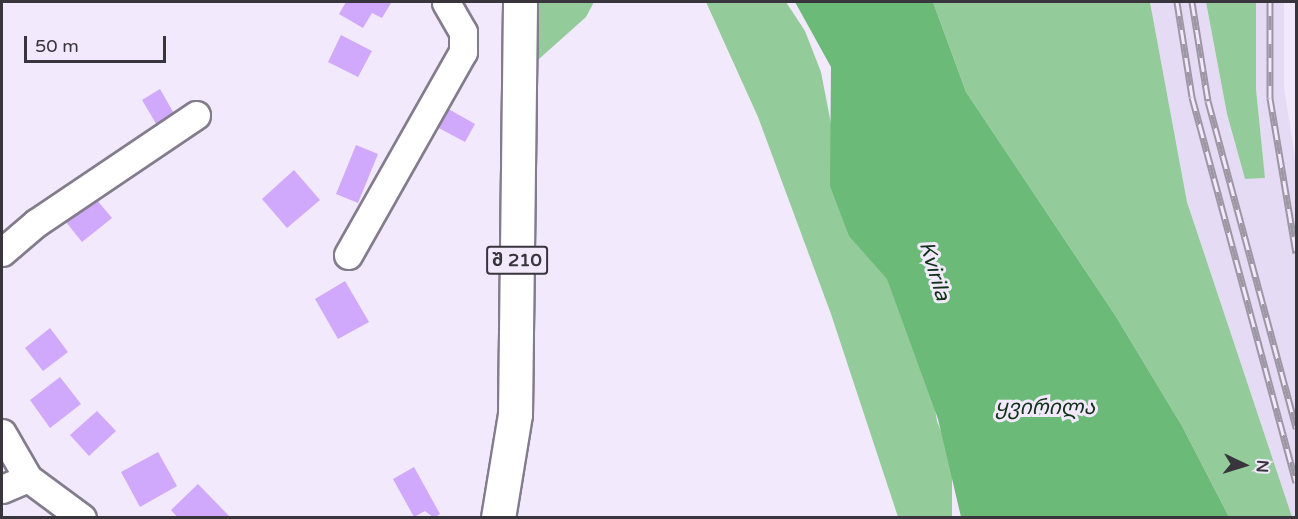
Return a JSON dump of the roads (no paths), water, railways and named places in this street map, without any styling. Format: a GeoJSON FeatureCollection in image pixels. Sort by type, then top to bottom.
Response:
{"type":"FeatureCollection","features":[{"type":"Feature","properties":{"kind":"main road","name":"შ 210"},"geometry":{"type":"LineString","coordinates":[[498,518],[515,414],[520,2]]}},
{"type":"Feature","properties":{"kind":"street"},"geometry":{"type":"LineString","coordinates":[[348,255],[463,52],[463,32],[446,2]]}},
{"type":"Feature","properties":{"kind":"street"},"geometry":{"type":"LineString","coordinates":[[2,252],[36,223],[196,115]]}},
{"type":"Feature","properties":{"kind":"street"},"geometry":{"type":"LineString","coordinates":[[2,433],[28,478],[82,518]]}},
{"type":"Feature","properties":{"kind":"street"},"geometry":{"type":"LineString","coordinates":[[2,489],[28,478]]}},
{"type":"Feature","properties":{"kind":"water","name":"ყვირილა"},"geometry":{"type":"Polygon","coordinates":[[[795,2],[933,2],[966,92],[1115,315],[1182,426],[1229,517],[961,517],[938,419],[887,279],[849,236],[830,186],[831,67],[795,2]]]}},
{"type":"Feature","properties":{"kind":"railway"},"geometry":{"type":"LineString","coordinates":[[1177,2],[1192,97],[1296,482]]}},
{"type":"Feature","properties":{"kind":"railway"},"geometry":{"type":"LineString","coordinates":[[1192,2],[1208,101],[1296,428]]}},
{"type":"Feature","properties":{"kind":"railway"},"geometry":{"type":"LineString","coordinates":[[1270,2],[1270,98],[1296,253]]}},
{"type":"Feature","properties":{"kind":"water label","name":"Kvirila"},"geometry":{"type":"Point","coordinates":[934,271]}}]}
